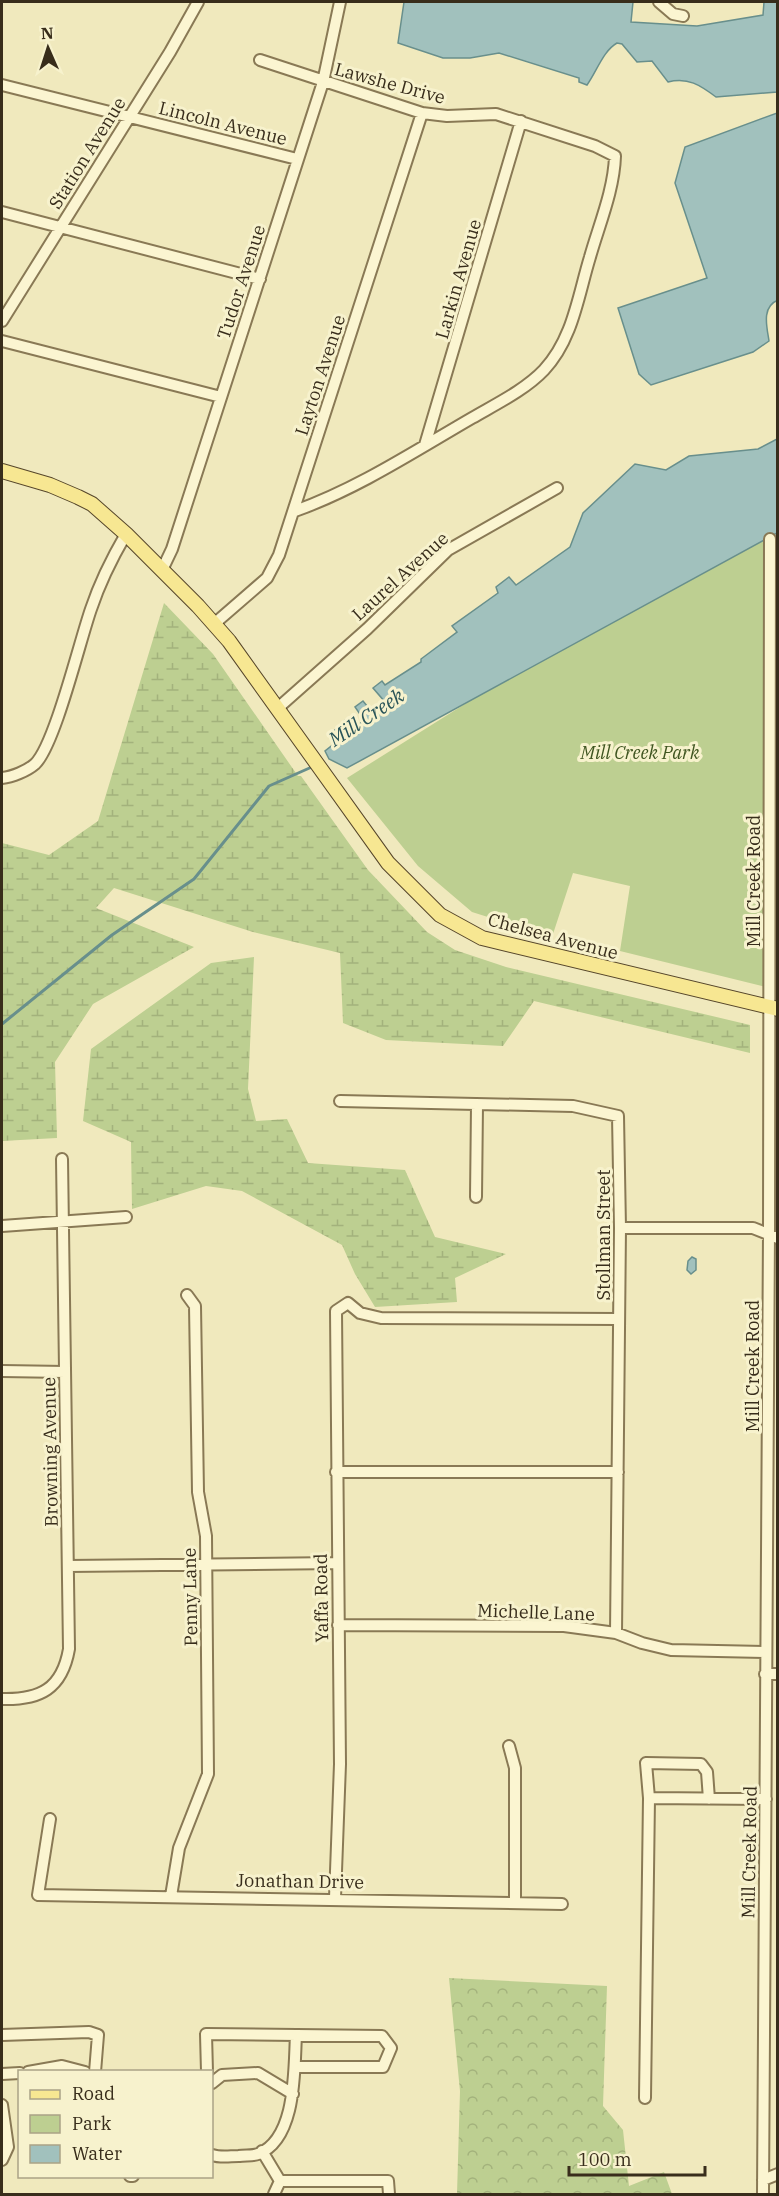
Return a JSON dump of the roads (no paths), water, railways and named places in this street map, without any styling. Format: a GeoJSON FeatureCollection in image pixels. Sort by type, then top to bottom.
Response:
{"type":"FeatureCollection","features":[{"type":"Feature","properties":{"kind":"main road","name":"Chelsea Avenue"},"geometry":{"type":"LineString","coordinates":[[2,471],[50,485],[92,504],[126,534],[213,624],[279,707],[388,863],[423,900],[459,927],[482,938],[525,950],[774,1008]]}},
{"type":"Feature","properties":{"kind":"street","name":"Station Avenue"},"geometry":{"type":"LineString","coordinates":[[2,321],[170,52],[198,2]]}},
{"type":"Feature","properties":{"kind":"street","name":"Tudor Avenue"},"geometry":{"type":"LineString","coordinates":[[162,570],[172,549],[323,81],[340,2]]}},
{"type":"Feature","properties":{"kind":"street"},"geometry":{"type":"LineString","coordinates":[[659,2],[673,14],[683,16]]}},
{"type":"Feature","properties":{"kind":"street","name":"Lawshe Drive"},"geometry":{"type":"LineString","coordinates":[[260,60],[422,113],[447,116],[496,114],[595,146],[615,156],[604,209],[574,318],[557,353],[543,371],[504,399],[425,445]]}},
{"type":"Feature","properties":{"kind":"street","name":"Lincoln Avenue"},"geometry":{"type":"LineString","coordinates":[[2,85],[297,159]]}},
{"type":"Feature","properties":{"kind":"street","name":"Layton Avenue"},"geometry":{"type":"LineString","coordinates":[[213,624],[267,578],[279,555],[422,113]]}},
{"type":"Feature","properties":{"kind":"street","name":"Larkin Avenue"},"geometry":{"type":"LineString","coordinates":[[425,445],[521,121]]}},
{"type":"Feature","properties":{"kind":"street"},"geometry":{"type":"LineString","coordinates":[[2,212],[260,279]]}},
{"type":"Feature","properties":{"kind":"street"},"geometry":{"type":"LineString","coordinates":[[2,341],[221,397]]}},
{"type":"Feature","properties":{"kind":"street"},"geometry":{"type":"LineString","coordinates":[[295,511],[339,492],[425,445]]}},
{"type":"Feature","properties":{"kind":"street","name":"Laurel Avenue"},"geometry":{"type":"LineString","coordinates":[[279,707],[367,629],[448,550],[557,488]]}},
{"type":"Feature","properties":{"kind":"street"},"geometry":{"type":"LineString","coordinates":[[2,778],[30,767],[42,754],[58,713],[91,609],[108,565],[126,534]]}},
{"type":"Feature","properties":{"kind":"street","name":"Mill Creek Road"},"geometry":{"type":"LineString","coordinates":[[763,2194],[766,1799],[772,1777],[765,1674],[772,1570],[773,1363],[774,1008],[770,539]]}},
{"type":"Feature","properties":{"kind":"street","name":"Stollman Street"},"geometry":{"type":"LineString","coordinates":[[340,1101],[573,1106],[618,1116],[620,1228],[616,1633]]}},
{"type":"Feature","properties":{"kind":"street"},"geometry":{"type":"LineString","coordinates":[[476,1197],[477,1105]]}},
{"type":"Feature","properties":{"kind":"street","name":"Browning Avenue"},"geometry":{"type":"LineString","coordinates":[[2,1699],[15,1699],[43,1693],[66,1666],[69,1649],[62,1159]]}},
{"type":"Feature","properties":{"kind":"street"},"geometry":{"type":"LineString","coordinates":[[2,1226],[126,1217]]}},
{"type":"Feature","properties":{"kind":"street"},"geometry":{"type":"LineString","coordinates":[[620,1228],[753,1228],[773,1236]]}},
{"type":"Feature","properties":{"kind":"street","name":"Penny Lane"},"geometry":{"type":"LineString","coordinates":[[171,1896],[179,1848],[208,1774],[206,1536],[198,1492],[195,1306],[187,1295]]}},
{"type":"Feature","properties":{"kind":"street","name":"Yaffa Road"},"geometry":{"type":"LineString","coordinates":[[335,1898],[340,1764],[336,1311],[348,1303],[360,1313],[381,1318],[619,1319]]}},
{"type":"Feature","properties":{"kind":"street"},"geometry":{"type":"LineString","coordinates":[[2,1371],[65,1372]]}},
{"type":"Feature","properties":{"kind":"street"},"geometry":{"type":"LineString","coordinates":[[336,1472],[618,1473]]}},
{"type":"Feature","properties":{"kind":"street"},"geometry":{"type":"LineString","coordinates":[[68,1566],[337,1563]]}},
{"type":"Feature","properties":{"kind":"street","name":"Michelle Lane"},"geometry":{"type":"LineString","coordinates":[[338,1624],[564,1626],[616,1633],[642,1643],[671,1650],[766,1652]]}},
{"type":"Feature","properties":{"kind":"street"},"geometry":{"type":"LineString","coordinates":[[765,1674],[777,1674]]}},
{"type":"Feature","properties":{"kind":"street"},"geometry":{"type":"LineString","coordinates":[[509,1746],[515,1768],[515,1902]]}},
{"type":"Feature","properties":{"kind":"street"},"geometry":{"type":"LineString","coordinates":[[645,2098],[649,1798],[646,1763],[701,1764],[707,1773],[709,1799]]}},
{"type":"Feature","properties":{"kind":"street"},"geometry":{"type":"LineString","coordinates":[[649,1798],[766,1799]]}},
{"type":"Feature","properties":{"kind":"street","name":"Jonathan Drive"},"geometry":{"type":"LineString","coordinates":[[50,1819],[38,1895],[335,1898],[562,1904]]}},
{"type":"Feature","properties":{"kind":"street"},"geometry":{"type":"LineString","coordinates":[[2,2035],[89,2032],[98,2035],[95,2070]]}},
{"type":"Feature","properties":{"kind":"street"},"geometry":{"type":"LineString","coordinates":[[210,2070],[206,2034],[382,2036],[391,2048],[383,2067],[295,2067]]}},
{"type":"Feature","properties":{"kind":"street"},"geometry":{"type":"LineString","coordinates":[[213,2155],[258,2154],[275,2141],[286,2121],[293,2094],[296,2035]]}},
{"type":"Feature","properties":{"kind":"street"},"geometry":{"type":"LineString","coordinates":[[39,2070],[62,2066],[77,2070]]}},
{"type":"Feature","properties":{"kind":"street"},"geometry":{"type":"LineString","coordinates":[[2,2074],[18,2073]]}},
{"type":"Feature","properties":{"kind":"street"},"geometry":{"type":"LineString","coordinates":[[213,2077],[258,2073],[293,2094]]}},
{"type":"Feature","properties":{"kind":"street"},"geometry":{"type":"LineString","coordinates":[[2,2105],[8,2147],[2,2160]]}},
{"type":"Feature","properties":{"kind":"street"},"geometry":{"type":"LineString","coordinates":[[262,2151],[280,2181]]}},
{"type":"Feature","properties":{"kind":"street"},"geometry":{"type":"LineString","coordinates":[[763,2180],[777,2175]]}},
{"type":"Feature","properties":{"kind":"street"},"geometry":{"type":"LineString","coordinates":[[274,2194],[280,2181]]}},
{"type":"Feature","properties":{"kind":"street"},"geometry":{"type":"LineString","coordinates":[[280,2181],[388,2181],[389,2194]]}},
{"type":"Feature","properties":{"kind":"water"},"geometry":{"type":"Polygon","coordinates":[[[404,2],[633,2],[631,22],[697,26],[763,15],[764,2],[777,2],[777,92],[716,97],[688,81],[668,82],[652,61],[637,62],[622,44],[617,43],[604,56],[587,85],[579,82],[579,78],[499,53],[470,58],[443,58],[398,43],[404,2]]]}},
{"type":"Feature","properties":{"kind":"water"},"geometry":{"type":"Polygon","coordinates":[[[777,113],[778,300],[769,307],[767,312],[766,324],[769,341],[753,352],[651,385],[639,374],[618,308],[707,278],[675,183],[685,147],[777,113]]]}},
{"type":"Feature","properties":{"kind":"water"},"geometry":{"type":"Polygon","coordinates":[[[777,439],[777,533],[347,768],[329,759],[325,751],[340,739],[334,731],[338,727],[345,736],[351,731],[344,721],[349,718],[356,727],[364,720],[355,707],[363,701],[372,712],[385,702],[373,688],[382,681],[385,685],[421,662],[421,659],[457,632],[452,626],[498,593],[496,587],[509,577],[516,585],[570,547],[583,513],[635,464],[666,470],[689,456],[758,449],[777,439]]]}},
{"type":"Feature","properties":{"kind":"water"},"geometry":{"type":"Polygon","coordinates":[[[692,1257],[696,1259],[696,1270],[691,1274],[687,1270],[688,1261],[692,1257]]]}},
{"type":"Feature","properties":{"kind":"waterway","name":"Mill Creek"},"geometry":{"type":"LineString","coordinates":[[2,1024],[112,935],[194,879],[269,786],[314,766]]}},
{"type":"Feature","properties":{"kind":"park label","name":"Mill Creek Park"},"geometry":{"type":"Point","coordinates":[640,752]}}]}
